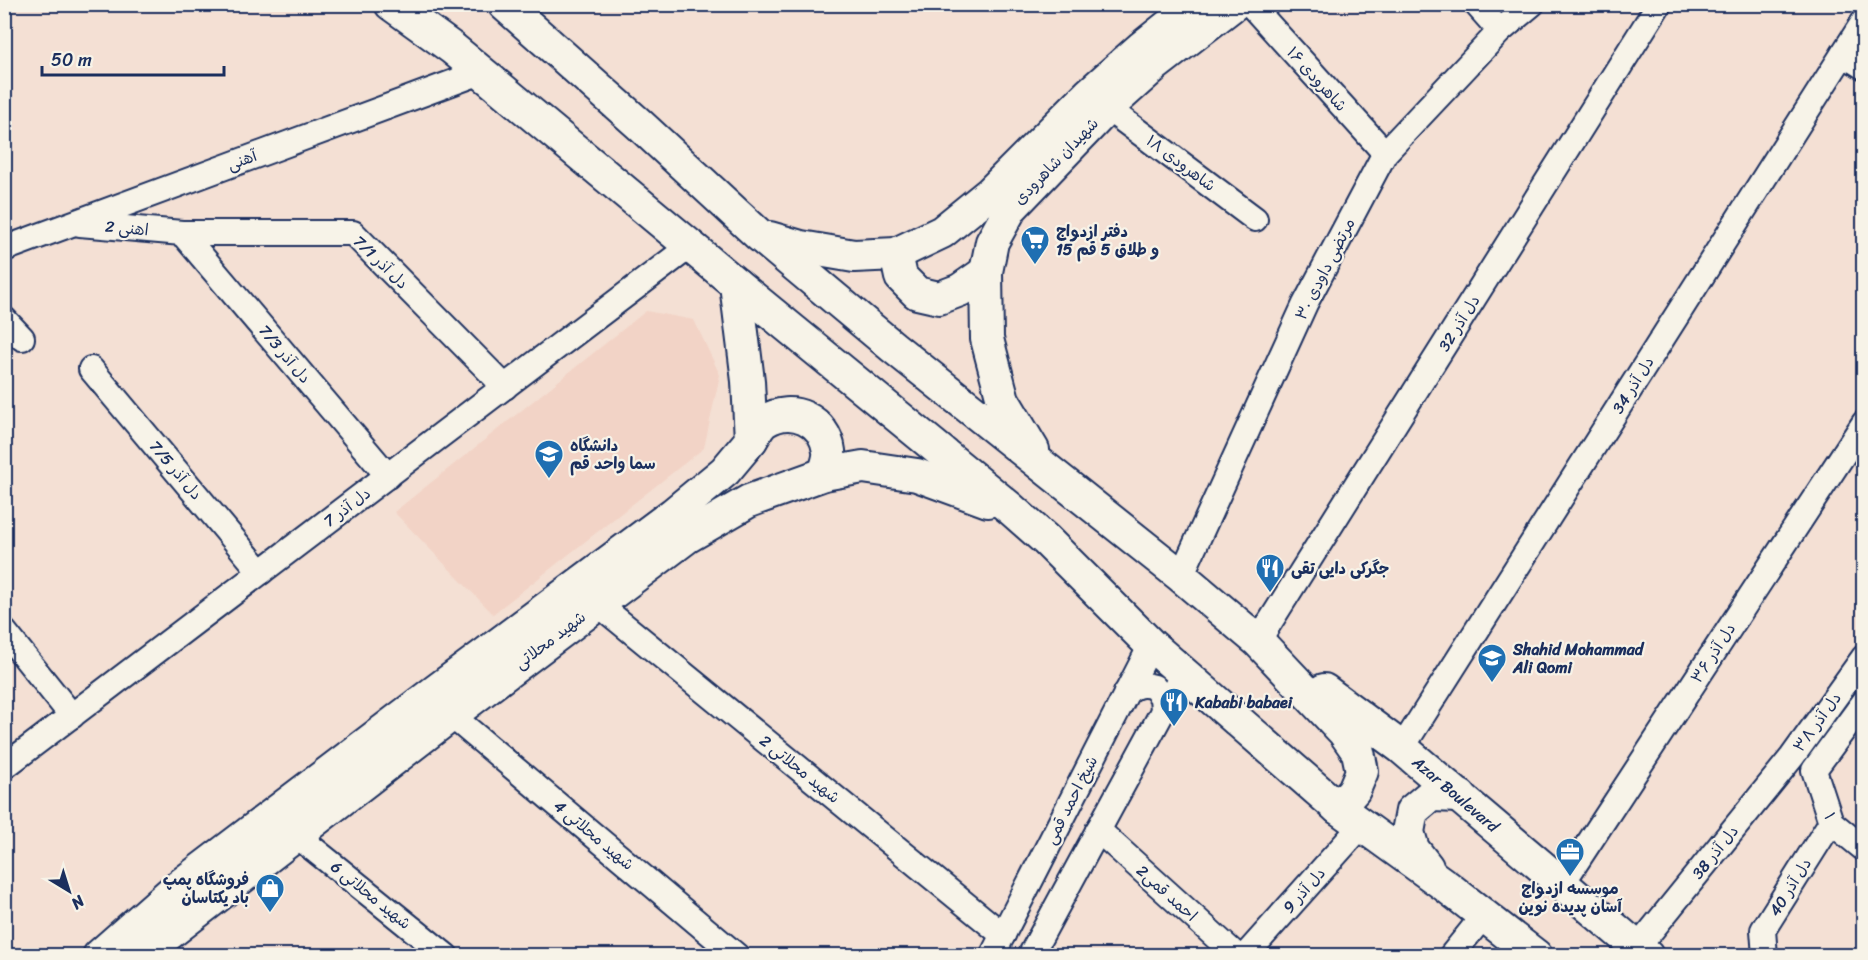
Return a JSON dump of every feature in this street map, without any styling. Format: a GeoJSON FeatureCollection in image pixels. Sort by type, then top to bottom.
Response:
{"type":"FeatureCollection","features":[{"type":"Feature","properties":{"kind":"main road"},"geometry":{"type":"LineString","coordinates":[[391,4],[452,48]]}},
{"type":"Feature","properties":{"kind":"main road"},"geometry":{"type":"LineString","coordinates":[[403,4],[452,48],[736,285],[1011,509],[1046,540],[1150,645],[1350,817],[1446,886],[1536,956]]}},
{"type":"Feature","properties":{"kind":"main road"},"geometry":{"type":"LineString","coordinates":[[504,4],[759,235],[1258,641],[1344,732],[1358,752],[1362,771],[1354,789],[1350,817]]}},
{"type":"Feature","properties":{"kind":"main road","name":"شهیدان شاهرودی"},"geometry":{"type":"LineString","coordinates":[[759,235],[801,247],[854,256],[896,255],[942,232],[990,193],[1089,94],[1142,46],[1196,4]]}},
{"type":"Feature","properties":{"kind":"main road","name":"شهیدان شاهرودی"},"geometry":{"type":"LineString","coordinates":[[1045,469],[1003,400],[987,339],[986,272],[992,242],[1011,208],[1107,108],[1155,65],[1234,4]]}},
{"type":"Feature","properties":{"kind":"main road"},"geometry":{"type":"LineString","coordinates":[[896,255],[901,277],[917,293],[939,298],[960,290],[986,272]]}},
{"type":"Feature","properties":{"kind":"main road"},"geometry":{"type":"LineString","coordinates":[[736,285],[748,381],[751,440]]}},
{"type":"Feature","properties":{"kind":"main road","name":"شهید محلاتی"},"geometry":{"type":"LineString","coordinates":[[99,956],[174,890],[673,514],[725,471],[764,422],[784,414],[807,417],[823,432],[830,453],[824,474]]}},
{"type":"Feature","properties":{"kind":"main road","name":"شهید محلاتی"},"geometry":{"type":"LineString","coordinates":[[140,956],[451,715],[687,537],[749,501],[824,474],[864,467],[916,475],[1011,509]]}},
{"type":"Feature","properties":{"kind":"main road","name":"Azar Boulevard"},"geometry":{"type":"LineString","coordinates":[[1258,641],[1402,748],[1642,951]]}},
{"type":"Feature","properties":{"kind":"main road"},"geometry":{"type":"LineString","coordinates":[[1446,886],[1423,863],[1413,849],[1408,832],[1412,812],[1431,795],[1460,796]]}},
{"type":"Feature","properties":{"kind":"street","name":"شاهرودی ۱۶"},"geometry":{"type":"LineString","coordinates":[[1250,4],[1384,153]]}},
{"type":"Feature","properties":{"kind":"street"},"geometry":{"type":"LineString","coordinates":[[1476,4],[1500,31]]}},
{"type":"Feature","properties":{"kind":"street","name":"۳۰ مرتضی داودی"},"geometry":{"type":"LineString","coordinates":[[1180,576],[1305,304],[1384,153],[1500,31],[1532,4]]}},
{"type":"Feature","properties":{"kind":"street","name":"دل آذر 32"},"geometry":{"type":"LineString","coordinates":[[1258,641],[1659,4]]}},
{"type":"Feature","properties":{"kind":"street","name":"دل آذر 34"},"geometry":{"type":"LineString","coordinates":[[1402,748],[1863,21]]}},
{"type":"Feature","properties":{"kind":"street"},"geometry":{"type":"LineString","coordinates":[[1843,54],[1863,67]]}},
{"type":"Feature","properties":{"kind":"street","name":"آهنی"},"geometry":{"type":"LineString","coordinates":[[4,249],[481,72]]}},
{"type":"Feature","properties":{"kind":"street","name":"شاهرودی ۱۸"},"geometry":{"type":"LineString","coordinates":[[1107,108],[1255,219]]}},
{"type":"Feature","properties":{"kind":"street","name":"اهنی 2"},"geometry":{"type":"LineString","coordinates":[[72,223],[182,233]]}},
{"type":"Feature","properties":{"kind":"street","name":"دل آذر 7/1"},"geometry":{"type":"LineString","coordinates":[[182,233],[353,233],[505,387]]}},
{"type":"Feature","properties":{"kind":"street","name":"دل آذر 7/3"},"geometry":{"type":"LineString","coordinates":[[182,233],[388,476]]}},
{"type":"Feature","properties":{"kind":"street","name":"دل آذر 7"},"geometry":{"type":"LineString","coordinates":[[4,767],[690,246]]}},
{"type":"Feature","properties":{"kind":"street"},"geometry":{"type":"LineString","coordinates":[[4,319],[22,338]]}},
{"type":"Feature","properties":{"kind":"street","name":"دل آذر 7/5"},"geometry":{"type":"LineString","coordinates":[[91,369],[261,572]]}},
{"type":"Feature","properties":{"kind":"street","name":"دل آذر ۳۶"},"geometry":{"type":"LineString","coordinates":[[1562,884],[1863,423]]}},
{"type":"Feature","properties":{"kind":"street","name":"شهید محلاتی 2"},"geometry":{"type":"LineString","coordinates":[[598,604],[997,945]]}},
{"type":"Feature","properties":{"kind":"street"},"geometry":{"type":"LineString","coordinates":[[4,631],[72,716]]}},
{"type":"Feature","properties":{"kind":"street","name":"شیخ احمد قمی"},"geometry":{"type":"LineString","coordinates":[[997,945],[1150,645]]}},
{"type":"Feature","properties":{"kind":"street","name":"دل آذر ۳۸"},"geometry":{"type":"LineString","coordinates":[[1792,757],[1863,657]]}},
{"type":"Feature","properties":{"kind":"street"},"geometry":{"type":"LineString","coordinates":[[1030,956],[1183,674]]}},
{"type":"Feature","properties":{"kind":"street"},"geometry":{"type":"LineString","coordinates":[[1126,693],[1139,685],[1154,687],[1162,697],[1163,710]]}},
{"type":"Feature","properties":{"kind":"street","name":"دل آذر ۳۸"},"geometry":{"type":"LineString","coordinates":[[1814,770],[1863,702]]}},
{"type":"Feature","properties":{"kind":"street","name":"شهید محلاتی 4"},"geometry":{"type":"LineString","coordinates":[[451,715],[737,956]]}},
{"type":"Feature","properties":{"kind":"street","name":"دل آذر 38"},"geometry":{"type":"LineString","coordinates":[[1642,951],[1792,757]]}},
{"type":"Feature","properties":{"kind":"street","name":"۱"},"geometry":{"type":"LineString","coordinates":[[1814,770],[1831,822],[1863,849]]}},
{"type":"Feature","properties":{"kind":"street","name":"دل آذر 9"},"geometry":{"type":"LineString","coordinates":[[1245,956],[1350,817]]}},
{"type":"Feature","properties":{"kind":"street","name":"دل آذر 40"},"geometry":{"type":"LineString","coordinates":[[1765,956],[1763,930],[1831,822]]}},
{"type":"Feature","properties":{"kind":"street","name":"احمد قمی2"},"geometry":{"type":"LineString","coordinates":[[1098,830],[1237,956]]}},
{"type":"Feature","properties":{"kind":"street","name":"شهید محلاتی 6"},"geometry":{"type":"LineString","coordinates":[[296,835],[446,956]]}},
{"type":"Feature","properties":{"kind":"street"},"geometry":{"type":"LineString","coordinates":[[1451,956],[1484,915]]}},
{"type":"Feature","properties":{"kind":"shaded area","name":"دانشگاه سما واحد قم"},"geometry":{"type":"Polygon","coordinates":[[[646,311],[694,320],[720,375],[704,448],[493,614],[394,512],[646,311]]]}},
{"type":"Feature","properties":{"kind":"place","name":"دفتر ازدواج 15 و طلاق 5 قم"},"geometry":{"type":"Point","coordinates":[1035,266]}},
{"type":"Feature","properties":{"kind":"place","name":"دانشگاه سما واحد قم"},"geometry":{"type":"Point","coordinates":[549,480]}},
{"type":"Feature","properties":{"kind":"place","name":"جگرکی دایی تقی"},"geometry":{"type":"Point","coordinates":[1270,594]}},
{"type":"Feature","properties":{"kind":"place","name":"Shahid Mohammad Ali Qomi"},"geometry":{"type":"Point","coordinates":[1492,684]}},
{"type":"Feature","properties":{"kind":"place","name":"Kababi babaei"},"geometry":{"type":"Point","coordinates":[1174,728]}},
{"type":"Feature","properties":{"kind":"place","name":"موسسه ازدواج آسان پدیده نوین"},"geometry":{"type":"Point","coordinates":[1570,878]}},
{"type":"Feature","properties":{"kind":"place","name":"فروشگاه پمپ باد یکتاسان"},"geometry":{"type":"Point","coordinates":[270,914]}}]}
